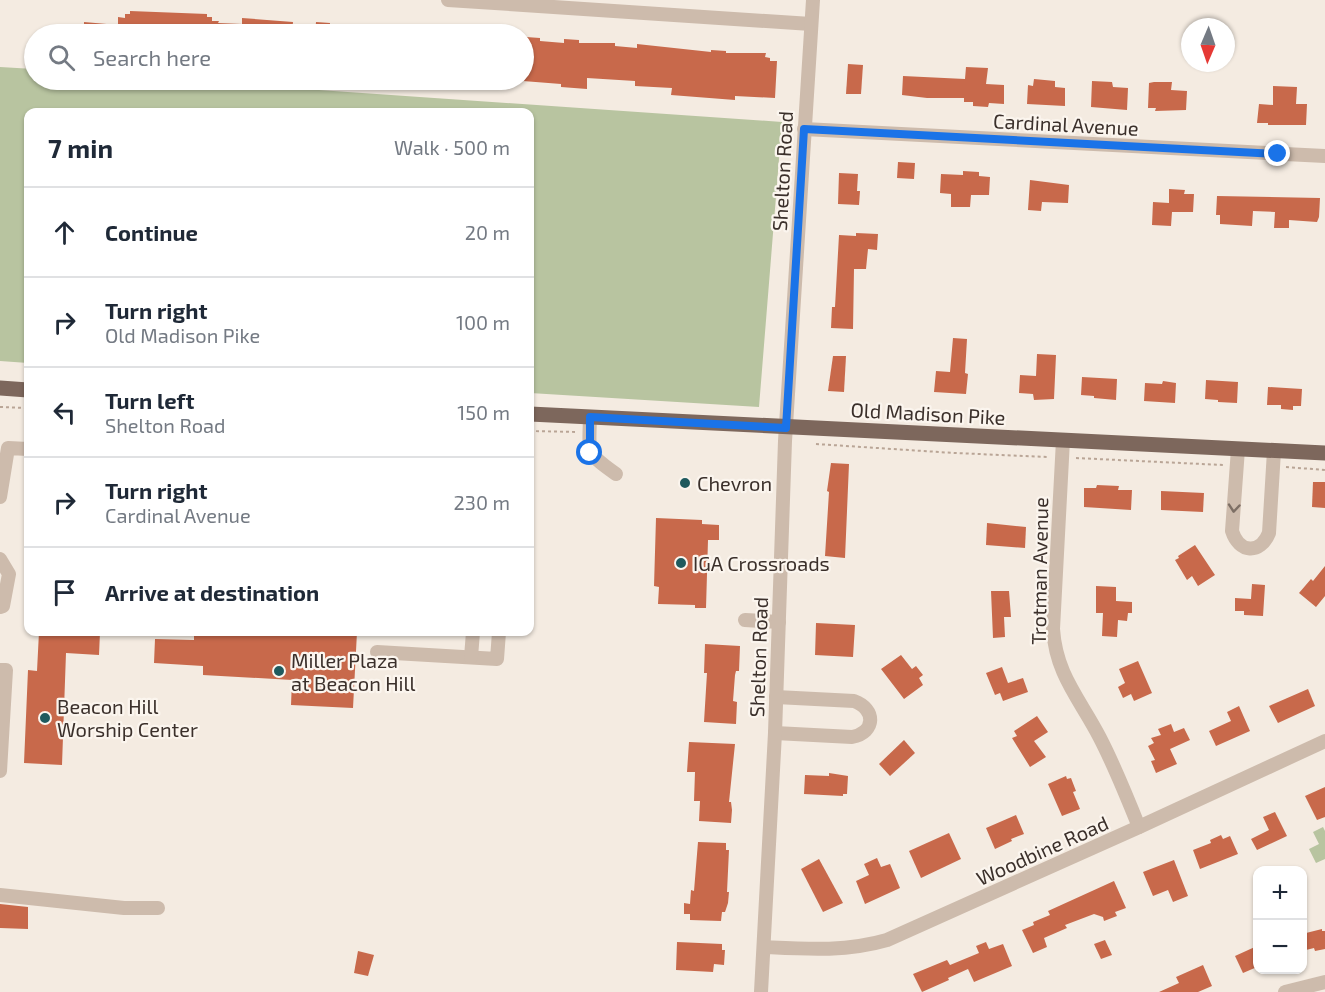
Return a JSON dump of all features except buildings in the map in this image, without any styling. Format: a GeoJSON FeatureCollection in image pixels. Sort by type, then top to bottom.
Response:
{"type":"FeatureCollection","features":[{"type":"Feature","properties":{"kind":"main road"},"geometry":{"type":"LineString","coordinates":[[0,388],[24,390]]}},
{"type":"Feature","properties":{"kind":"main road","name":"Old Madison Pike"},"geometry":{"type":"LineString","coordinates":[[534,414],[1325,453]]}},
{"type":"Feature","properties":{"kind":"street"},"geometry":{"type":"LineString","coordinates":[[448,0],[811,24]]}},
{"type":"Feature","properties":{"kind":"street"},"geometry":{"type":"LineString","coordinates":[[666,15],[667,0]]}},
{"type":"Feature","properties":{"kind":"street","name":"Shelton Road"},"geometry":{"type":"LineString","coordinates":[[761,992],[775,733],[786,428],[813,0]]}},
{"type":"Feature","properties":{"kind":"street","name":"Cardinal Avenue"},"geometry":{"type":"LineString","coordinates":[[804,129],[1325,156]]}},
{"type":"Feature","properties":{"kind":"street"},"geometry":{"type":"LineString","coordinates":[[590,417],[590,453],[595,460],[616,474]]}},
{"type":"Feature","properties":{"kind":"street","name":"Trotman Avenue"},"geometry":{"type":"LineString","coordinates":[[1063,440],[1054,645],[1071,691],[1094,725],[1111,758],[1139,827]]}},
{"type":"Feature","properties":{"kind":"street"},"geometry":{"type":"LineString","coordinates":[[0,497],[8,448],[24,449]]}},
{"type":"Feature","properties":{"kind":"street"},"geometry":{"type":"LineString","coordinates":[[1238,449],[1232,531],[1235,540],[1241,546],[1251,549],[1261,546],[1269,533],[1274,451]]}},
{"type":"Feature","properties":{"kind":"street"},"geometry":{"type":"LineString","coordinates":[[0,560],[9,574],[3,606],[0,607]]}},
{"type":"Feature","properties":{"kind":"street"},"geometry":{"type":"LineString","coordinates":[[745,620],[779,621]]}},
{"type":"Feature","properties":{"kind":"street"},"geometry":{"type":"LineString","coordinates":[[471,657],[473,636]]}},
{"type":"Feature","properties":{"kind":"street"},"geometry":{"type":"LineString","coordinates":[[377,652],[497,659],[499,636]]}},
{"type":"Feature","properties":{"kind":"street"},"geometry":{"type":"LineString","coordinates":[[0,670],[6,670],[0,771]]}},
{"type":"Feature","properties":{"kind":"street"},"geometry":{"type":"LineString","coordinates":[[775,733],[852,737],[862,735],[868,728],[870,719],[863,704],[854,701],[776,697]]}},
{"type":"Feature","properties":{"kind":"street","name":"Woodbine Road"},"geometry":{"type":"LineString","coordinates":[[764,947],[840,949],[887,940],[1325,741]]}},
{"type":"Feature","properties":{"kind":"street"},"geometry":{"type":"LineString","coordinates":[[0,895],[124,908],[158,908]]}},
{"type":"Feature","properties":{"kind":"street"},"geometry":{"type":"LineString","coordinates":[[1285,992],[1325,981]]}},
{"type":"Feature","properties":{"kind":"path"},"geometry":{"type":"LineString","coordinates":[[0,407],[24,408]]}},
{"type":"Feature","properties":{"kind":"path"},"geometry":{"type":"LineString","coordinates":[[816,444],[954,453],[1238,466]]}},
{"type":"Feature","properties":{"kind":"path"},"geometry":{"type":"LineString","coordinates":[[1273,467],[1325,470]]}},
{"type":"Feature","properties":{"kind":"green space"},"geometry":{"type":"Polygon","coordinates":[[[0,67],[24,68],[24,90],[320,90],[782,122],[759,407],[534,393],[534,108],[24,108],[24,363],[0,361],[0,67]]]}},
{"type":"Feature","properties":{"kind":"green space"},"geometry":{"type":"Polygon","coordinates":[[[1323,827],[1325,859],[1316,863],[1309,849],[1319,844],[1313,832],[1323,827]]]}},
{"type":"Feature","properties":{"kind":"place","name":"Chevron"},"geometry":{"type":"Point","coordinates":[685,483]}},
{"type":"Feature","properties":{"kind":"place","name":"IGA Crossroads"},"geometry":{"type":"Point","coordinates":[681,563]}},
{"type":"Feature","properties":{"kind":"place","name":"Miller Plaza at Beacon Hill"},"geometry":{"type":"Point","coordinates":[279,671]}},
{"type":"Feature","properties":{"kind":"place","name":"Beacon Hill Worship Center"},"geometry":{"type":"Point","coordinates":[45,718]}},
{"type":"Feature","properties":{"kind":"route"},"geometry":{"type":"LineString","coordinates":[[590,453],[590,417],[786,428],[804,129],[1278,154]]}}]}
